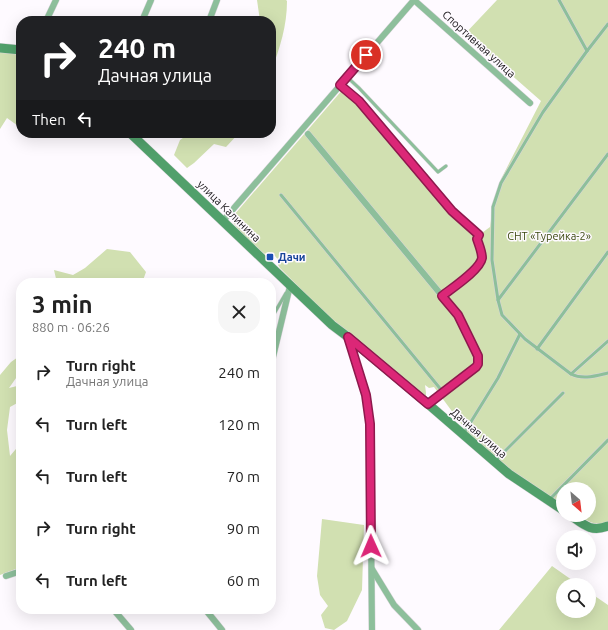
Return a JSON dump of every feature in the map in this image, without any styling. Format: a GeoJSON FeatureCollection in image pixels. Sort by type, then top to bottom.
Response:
{"type":"FeatureCollection","features":[{"type":"Feature","properties":{"kind":"street"},"geometry":{"type":"LineString","coordinates":[[48,16],[56,0]]}},
{"type":"Feature","properties":{"kind":"street"},"geometry":{"type":"LineString","coordinates":[[144,16],[151,0]]}},
{"type":"Feature","properties":{"kind":"street"},"geometry":{"type":"LineString","coordinates":[[211,16],[217,0]]}},
{"type":"Feature","properties":{"kind":"street"},"geometry":{"type":"LineString","coordinates":[[222,222],[414,0]]}},
{"type":"Feature","properties":{"kind":"street","name":"Спортивная улица"},"geometry":{"type":"LineString","coordinates":[[414,0],[530,103]]}},
{"type":"Feature","properties":{"kind":"street"},"geometry":{"type":"LineString","coordinates":[[0,48],[16,50]]}},
{"type":"Feature","properties":{"kind":"street"},"geometry":{"type":"LineString","coordinates":[[340,85],[359,101],[452,211],[479,235],[477,239],[482,258],[480,263],[473,271],[442,296]]}},
{"type":"Feature","properties":{"kind":"street"},"geometry":{"type":"LineString","coordinates":[[308,134],[458,315],[477,353],[478,360],[476,367],[428,404]]}},
{"type":"Feature","properties":{"kind":"street","name":"улица Калинина"},"geometry":{"type":"LineString","coordinates":[[135,138],[290,286],[332,325],[348,337]]}},
{"type":"Feature","properties":{"kind":"street"},"geometry":{"type":"LineString","coordinates":[[276,344],[290,286]]}},
{"type":"Feature","properties":{"kind":"street"},"geometry":{"type":"LineString","coordinates":[[348,337],[366,395],[370,424],[372,630]]}},
{"type":"Feature","properties":{"kind":"street","name":"Дачная улица"},"geometry":{"type":"LineString","coordinates":[[348,337],[508,474],[556,506]]}},
{"type":"Feature","properties":{"kind":"street"},"geometry":{"type":"LineString","coordinates":[[581,522],[590,528],[608,526]]}},
{"type":"Feature","properties":{"kind":"street"},"geometry":{"type":"LineString","coordinates":[[372,567],[394,605],[418,630]]}},
{"type":"Feature","properties":{"kind":"street"},"geometry":{"type":"LineString","coordinates":[[6,576],[16,573]]}},
{"type":"Feature","properties":{"kind":"street"},"geometry":{"type":"LineString","coordinates":[[118,614],[131,630]]}},
{"type":"Feature","properties":{"kind":"street"},"geometry":{"type":"LineString","coordinates":[[209,614],[222,630]]}},
{"type":"Feature","properties":{"kind":"lane"},"geometry":{"type":"LineString","coordinates":[[559,0],[587,51]]}},
{"type":"Feature","properties":{"kind":"lane"},"geometry":{"type":"LineString","coordinates":[[608,24],[543,112],[500,183],[493,207],[492,234],[492,260],[498,300],[502,315],[537,349],[578,378],[608,373]]}},
{"type":"Feature","properties":{"kind":"lane"},"geometry":{"type":"LineString","coordinates":[[347,77],[438,172],[446,166]]}},
{"type":"Feature","properties":{"kind":"lane"},"geometry":{"type":"LineString","coordinates":[[498,300],[608,154]]}},
{"type":"Feature","properties":{"kind":"lane"},"geometry":{"type":"LineString","coordinates":[[281,195],[442,392]]}},
{"type":"Feature","properties":{"kind":"lane"},"geometry":{"type":"LineString","coordinates":[[537,349],[608,252]]}},
{"type":"Feature","properties":{"kind":"lane"},"geometry":{"type":"LineString","coordinates":[[276,310],[290,286]]}},
{"type":"Feature","properties":{"kind":"lane"},"geometry":{"type":"LineString","coordinates":[[465,436],[463,434],[498,378],[520,334]]}},
{"type":"Feature","properties":{"kind":"lane"},"geometry":{"type":"LineString","coordinates":[[571,374],[608,342]]}},
{"type":"Feature","properties":{"kind":"lane"},"geometry":{"type":"LineString","coordinates":[[494,462],[563,393]]}},
{"type":"Feature","properties":{"kind":"lane"},"geometry":{"type":"LineString","coordinates":[[548,501],[608,440]]}},
{"type":"Feature","properties":{"kind":"green space"},"geometry":{"type":"Polygon","coordinates":[[[257,0],[287,1],[286,19],[276,57],[276,16],[259,16],[257,0]]]}},
{"type":"Feature","properties":{"kind":"green space","name":"СНТ «Турейка-2»"},"geometry":{"type":"Polygon","coordinates":[[[497,0],[608,0],[608,521],[604,523],[596,524],[591,522],[596,522],[596,482],[556,482],[556,501],[522,480],[468,433],[434,387],[429,388],[425,385],[426,396],[414,393],[346,335],[280,268],[278,265],[279,261],[275,256],[269,252],[265,254],[260,250],[231,220],[344,88],[452,211],[479,235],[490,227],[493,205],[501,179],[541,101],[467,36],[462,37],[497,0]]]}},
{"type":"Feature","properties":{"kind":"green space"},"geometry":{"type":"Polygon","coordinates":[[[0,51],[11,52],[16,54],[16,124],[7,118],[0,129],[0,51]]]}},
{"type":"Feature","properties":{"kind":"green space"},"geometry":{"type":"Polygon","coordinates":[[[183,138],[234,138],[226,147],[214,144],[187,168],[174,155],[180,140],[183,138]]]}},
{"type":"Feature","properties":{"kind":"green space"},"geometry":{"type":"Polygon","coordinates":[[[107,249],[130,252],[146,272],[144,278],[56,278],[54,270],[73,275],[85,268],[107,249]]]}},
{"type":"Feature","properties":{"kind":"green space"},"geometry":{"type":"Polygon","coordinates":[[[16,358],[16,378],[9,388],[16,386],[16,404],[10,407],[7,430],[10,456],[16,449],[16,569],[0,575],[0,375],[16,358]]]}},
{"type":"Feature","properties":{"kind":"green space"},"geometry":{"type":"Polygon","coordinates":[[[322,519],[364,525],[362,590],[347,621],[334,630],[325,628],[321,615],[328,606],[320,595],[317,576],[322,519]]]}},
{"type":"Feature","properties":{"kind":"green space"},"geometry":{"type":"Polygon","coordinates":[[[552,566],[569,578],[556,578],[556,618],[596,618],[596,597],[608,605],[608,630],[499,630],[552,566]]]}},
{"type":"Feature","properties":{"kind":"place","name":"Дачи"},"geometry":{"type":"Point","coordinates":[270,257]}},
{"type":"Feature","properties":{"kind":"route"},"geometry":{"type":"LineString","coordinates":[[366,55],[340,85],[359,101],[452,211],[479,235],[477,239],[482,258],[480,263],[473,271],[442,296],[458,315],[478,356],[478,364],[428,404],[348,337],[366,395],[370,424],[371,546]]}}]}
